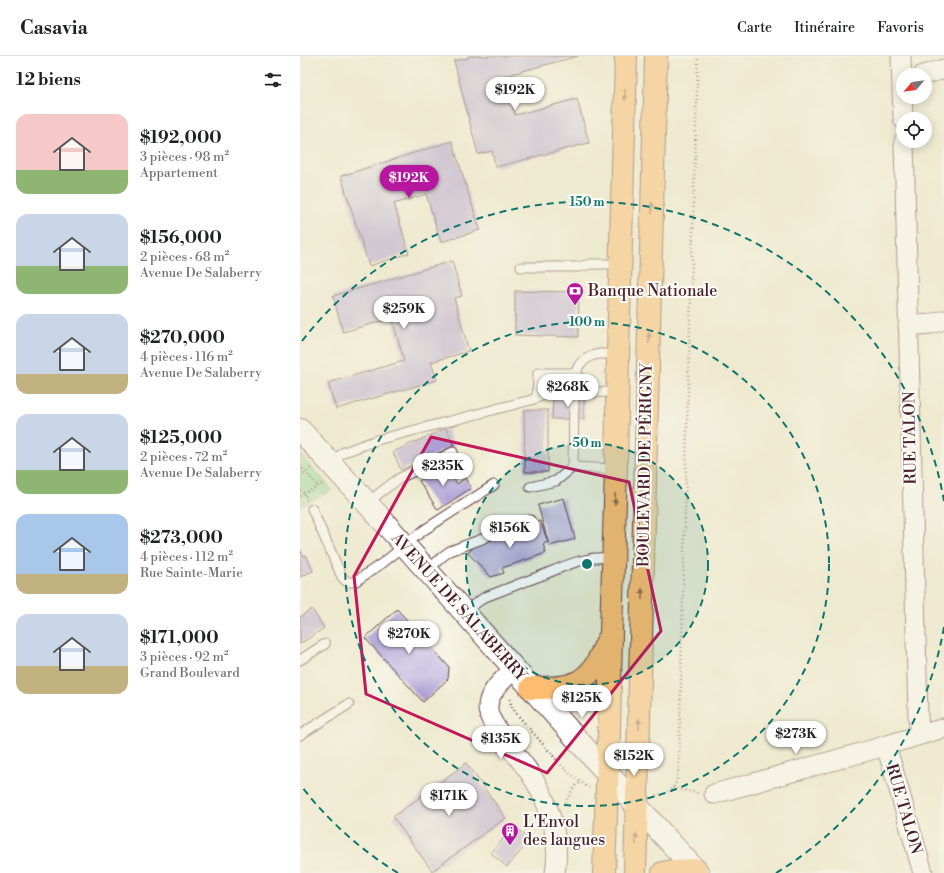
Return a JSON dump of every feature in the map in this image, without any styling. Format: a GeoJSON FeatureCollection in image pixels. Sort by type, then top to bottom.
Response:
{"type":"FeatureCollection","features":[{"type":"Feature","properties":{"kind":"main road","name":"BOULEVARD DE PÉRIGNY"},"geometry":{"type":"LineString","coordinates":[[604,873],[614,558],[626,56]]}},
{"type":"Feature","properties":{"kind":"main road","name":"BOULEVARD DE PÉRIGNY"},"geometry":{"type":"LineString","coordinates":[[635,873],[656,56]]}},
{"type":"Feature","properties":{"kind":"main road"},"geometry":{"type":"LineString","coordinates":[[531,688],[564,687],[579,682],[594,666],[611,633]]}},
{"type":"Feature","properties":{"kind":"main road"},"geometry":{"type":"LineString","coordinates":[[663,873],[672,871],[697,872]]}},
{"type":"Feature","properties":{"kind":"street"},"geometry":{"type":"LineString","coordinates":[[901,56],[902,68]]}},
{"type":"Feature","properties":{"kind":"street"},"geometry":{"type":"LineString","coordinates":[[932,72],[944,69]]}},
{"type":"Feature","properties":{"kind":"street","name":"RUE TALON"},"geometry":{"type":"LineString","coordinates":[[904,148],[918,718],[920,734]]}},
{"type":"Feature","properties":{"kind":"street"},"geometry":{"type":"LineString","coordinates":[[908,326],[944,320]]}},
{"type":"Feature","properties":{"kind":"street","name":"AVENUE DE SALABERRY"},"geometry":{"type":"LineString","coordinates":[[300,430],[324,469],[367,503],[697,872]]}},
{"type":"Feature","properties":{"kind":"street"},"geometry":{"type":"LineString","coordinates":[[514,669],[497,687],[490,698],[488,712],[494,726],[529,771],[543,796],[550,815],[555,837],[555,873]]}},
{"type":"Feature","properties":{"kind":"street"},"geometry":{"type":"LineString","coordinates":[[709,794],[944,728]]}},
{"type":"Feature","properties":{"kind":"street","name":"RUE TALON"},"geometry":{"type":"LineString","coordinates":[[886,745],[922,873]]}},
{"type":"Feature","properties":{"kind":"lane"},"geometry":{"type":"LineString","coordinates":[[521,267],[578,267],[591,264],[620,264]]}},
{"type":"Feature","properties":{"kind":"lane"},"geometry":{"type":"LineString","coordinates":[[574,467],[574,392],[578,368],[582,362],[591,356],[618,354]]}},
{"type":"Feature","properties":{"kind":"lane"},"geometry":{"type":"LineString","coordinates":[[537,398],[538,373],[577,373]]}},
{"type":"Feature","properties":{"kind":"lane"},"geometry":{"type":"LineString","coordinates":[[324,469],[344,452],[353,448],[377,440],[537,398],[550,392],[617,392]]}},
{"type":"Feature","properties":{"kind":"lane"},"geometry":{"type":"LineString","coordinates":[[367,503],[400,478],[453,452]]}},
{"type":"Feature","properties":{"kind":"lane"},"geometry":{"type":"LineString","coordinates":[[530,487],[556,481],[574,467],[616,469]]}},
{"type":"Feature","properties":{"kind":"lane"},"geometry":{"type":"LineString","coordinates":[[312,509],[342,577],[346,581],[351,582],[356,581],[384,562],[424,530],[494,485]]}},
{"type":"Feature","properties":{"kind":"lane"},"geometry":{"type":"LineString","coordinates":[[427,571],[443,556],[450,552],[500,530],[530,520]]}},
{"type":"Feature","properties":{"kind":"lane"},"geometry":{"type":"LineString","coordinates":[[462,610],[485,597],[572,564],[594,557],[602,556],[614,558]]}},
{"type":"Feature","properties":{"kind":"lane"},"geometry":{"type":"LineString","coordinates":[[300,660],[325,644]]}},
{"type":"Feature","properties":{"kind":"lane"},"geometry":{"type":"LineString","coordinates":[[300,735],[349,704]]}},
{"type":"Feature","properties":{"kind":"path"},"geometry":{"type":"LineString","coordinates":[[656,796],[673,788],[676,784],[679,755],[698,56]]}},
{"type":"Feature","properties":{"kind":"path"},"geometry":{"type":"LineString","coordinates":[[300,466],[318,486]]}},
{"type":"Feature","properties":{"kind":"path"},"geometry":{"type":"LineString","coordinates":[[300,476],[306,472],[324,469],[318,486],[300,496]]}},
{"type":"Feature","properties":{"kind":"path"},"geometry":{"type":"LineString","coordinates":[[300,490],[305,494]]}},
{"type":"Feature","properties":{"kind":"path","name":"AVENUE DE SALABERRY"},"geometry":{"type":"LineString","coordinates":[[509,694],[512,708],[520,718],[561,765],[581,782],[574,787],[563,807]]}},
{"type":"Feature","properties":{"kind":"path"},"geometry":{"type":"LineString","coordinates":[[673,788],[709,794]]}},
{"type":"Feature","properties":{"kind":"highlighted area"},"geometry":{"type":"Polygon","coordinates":[[[431,437],[629,482],[661,631],[547,773],[366,694],[354,576],[431,437]]]}},
{"type":"Feature","properties":{"kind":"green space"},"geometry":{"type":"Polygon","coordinates":[[[300,454],[332,490],[300,506],[300,454]]]}},
{"type":"Feature","properties":{"kind":"building"},"geometry":{"type":"Polygon","coordinates":[[[468,56],[578,56],[504,76],[515,115],[577,99],[589,143],[496,167],[492,151],[478,154],[454,61],[468,58],[468,56]]]}},
{"type":"Feature","properties":{"kind":"building"},"geometry":{"type":"Polygon","coordinates":[[[452,141],[480,230],[441,242],[426,194],[394,204],[409,253],[369,266],[341,176],[452,141]]]}},
{"type":"Feature","properties":{"kind":"building"},"geometry":{"type":"Polygon","coordinates":[[[452,261],[462,296],[454,298],[469,351],[431,362],[437,380],[336,409],[328,383],[404,361],[392,318],[343,332],[333,296],[452,261]]]}},
{"type":"Feature","properties":{"kind":"building"},"geometry":{"type":"Polygon","coordinates":[[[515,291],[579,292],[578,337],[515,335],[515,291]]]}},
{"type":"Feature","properties":{"kind":"building"},"geometry":{"type":"Polygon","coordinates":[[[553,396],[584,397],[584,419],[552,419],[553,396]]]}},
{"type":"Feature","properties":{"kind":"building"},"geometry":{"type":"Polygon","coordinates":[[[524,410],[548,410],[548,472],[525,472],[524,410]]]}},
{"type":"Feature","properties":{"kind":"building"},"geometry":{"type":"Polygon","coordinates":[[[446,428],[454,446],[401,470],[393,452],[446,428]]]}},
{"type":"Feature","properties":{"kind":"building"},"geometry":{"type":"Polygon","coordinates":[[[444,465],[457,484],[465,478],[471,488],[438,510],[419,481],[444,465]]]}},
{"type":"Feature","properties":{"kind":"building"},"geometry":{"type":"Polygon","coordinates":[[[564,498],[575,539],[549,546],[538,505],[564,498]]]}},
{"type":"Feature","properties":{"kind":"building"},"geometry":{"type":"Polygon","coordinates":[[[540,521],[548,542],[543,544],[546,553],[502,568],[504,573],[491,577],[468,553],[476,545],[508,534],[507,532],[540,521]]]}},
{"type":"Feature","properties":{"kind":"building"},"geometry":{"type":"Polygon","coordinates":[[[300,549],[303,556],[306,555],[313,571],[300,577],[300,549]]]}},
{"type":"Feature","properties":{"kind":"building"},"geometry":{"type":"Polygon","coordinates":[[[312,609],[324,628],[300,644],[300,617],[312,609]]]}},
{"type":"Feature","properties":{"kind":"building"},"geometry":{"type":"Polygon","coordinates":[[[397,609],[449,667],[448,679],[423,702],[365,638],[397,609]]]}},
{"type":"Feature","properties":{"kind":"building"},"geometry":{"type":"Polygon","coordinates":[[[466,763],[506,818],[432,871],[393,817],[466,763]]]}},
{"type":"Feature","properties":{"kind":"building","name":"L'Envol des langues"},"geometry":{"type":"Polygon","coordinates":[[[514,826],[530,840],[507,867],[491,853],[514,826]]]}},
{"type":"Feature","properties":{"kind":"place","name":"Banque Nationale"},"geometry":{"type":"Point","coordinates":[575,306]}},
{"type":"Feature","properties":{"kind":"place","name":"L'Envol des langues"},"geometry":{"type":"Point","coordinates":[510,846]}}]}
